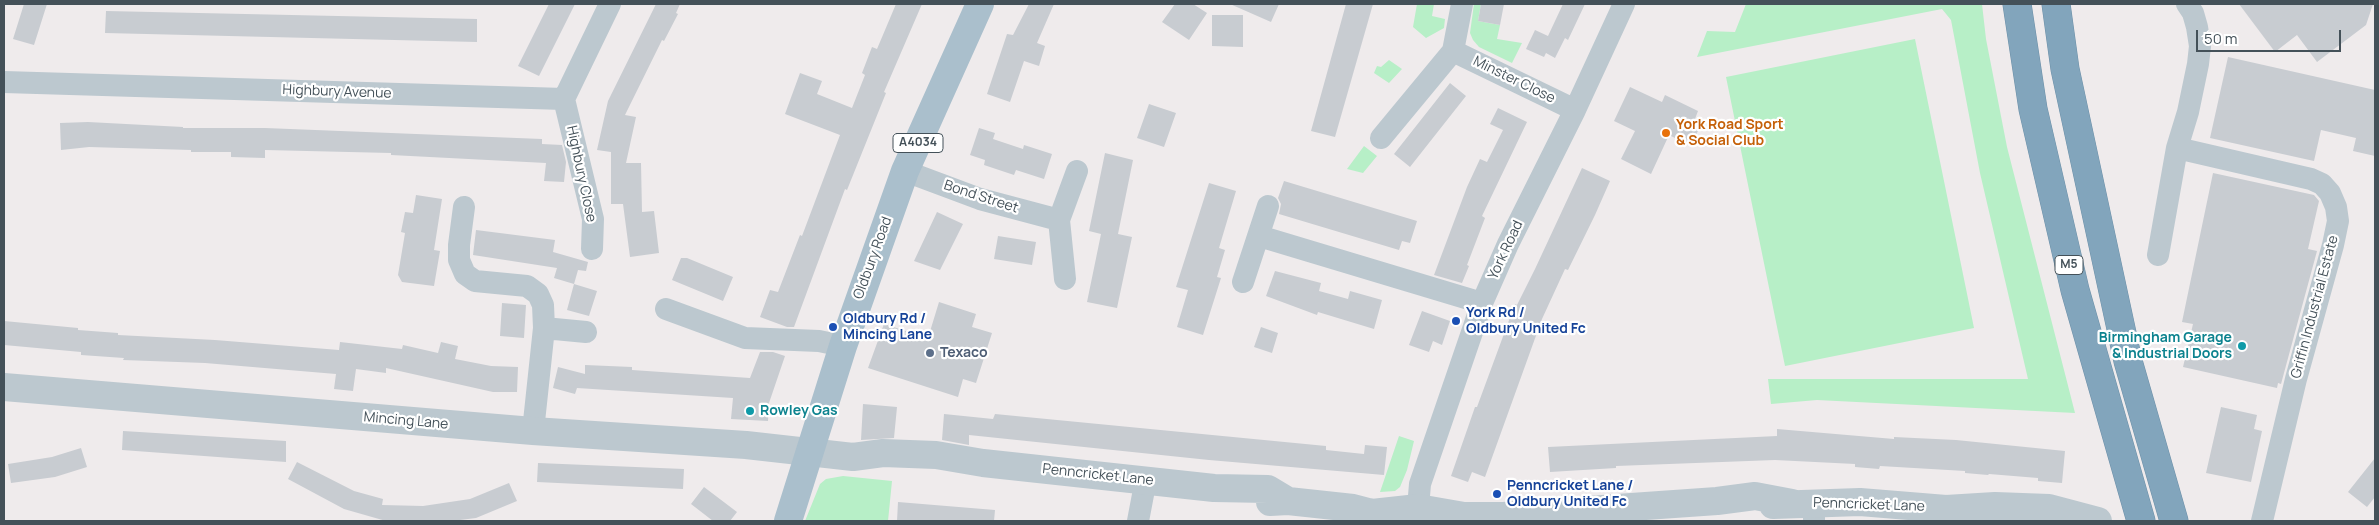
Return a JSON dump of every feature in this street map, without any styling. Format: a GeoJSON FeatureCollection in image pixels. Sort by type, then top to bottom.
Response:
{"type":"FeatureCollection","features":[{"type":"Feature","properties":{"kind":"highway","name":"M5"},"geometry":{"type":"LineString","coordinates":[[2017,4],[2033,109],[2075,290],[2141,521]]}},
{"type":"Feature","properties":{"kind":"highway"},"geometry":{"type":"LineString","coordinates":[[2056,4],[2074,114],[2128,361],[2174,521]]}},
{"type":"Feature","properties":{"kind":"main road","name":"Oldbury Road"},"geometry":{"type":"LineString","coordinates":[[788,521],[843,346],[905,171],[980,4]]}},
{"type":"Feature","properties":{"kind":"street"},"geometry":{"type":"LineString","coordinates":[[564,99],[610,4]]}},
{"type":"Feature","properties":{"kind":"street"},"geometry":{"type":"LineString","coordinates":[[1381,138],[1453,51],[1462,4]]}},
{"type":"Feature","properties":{"kind":"street","name":"York Road"},"geometry":{"type":"LineString","coordinates":[[1418,508],[1420,484],[1482,303],[1510,239],[1575,110],[1624,4]]}},
{"type":"Feature","properties":{"kind":"street"},"geometry":{"type":"LineString","coordinates":[[2158,255],[2177,148],[2188,112],[2199,55],[2194,13],[2187,4]]}},
{"type":"Feature","properties":{"kind":"street","name":"Minster Close"},"geometry":{"type":"LineString","coordinates":[[1453,51],[1575,110]]}},
{"type":"Feature","properties":{"kind":"street","name":"Highbury Avenue"},"geometry":{"type":"LineString","coordinates":[[4,82],[564,99]]}},
{"type":"Feature","properties":{"kind":"street","name":"Highbury Close"},"geometry":{"type":"LineString","coordinates":[[564,99],[592,219],[592,249]]}},
{"type":"Feature","properties":{"kind":"street","name":"Griffin Industrial Estate"},"geometry":{"type":"LineString","coordinates":[[2177,148],[2311,179],[2322,184],[2330,193],[2336,207],[2338,222],[2333,245],[2296,379],[2262,521]]}},
{"type":"Feature","properties":{"kind":"street","name":"Bond Street"},"geometry":{"type":"LineString","coordinates":[[905,171],[980,199],[1059,220]]}},
{"type":"Feature","properties":{"kind":"street"},"geometry":{"type":"LineString","coordinates":[[1065,279],[1059,220],[1077,171]]}},
{"type":"Feature","properties":{"kind":"street"},"geometry":{"type":"LineString","coordinates":[[1243,282],[1268,206]]}},
{"type":"Feature","properties":{"kind":"street"},"geometry":{"type":"LineString","coordinates":[[464,207],[459,260],[465,274],[475,281],[527,286],[538,294],[543,305],[544,328],[533,431]]}},
{"type":"Feature","properties":{"kind":"street"},"geometry":{"type":"LineString","coordinates":[[1259,236],[1482,303]]}},
{"type":"Feature","properties":{"kind":"street"},"geometry":{"type":"LineString","coordinates":[[666,309],[745,338],[819,341],[843,346]]}},
{"type":"Feature","properties":{"kind":"street"},"geometry":{"type":"LineString","coordinates":[[544,328],[586,332]]}},
{"type":"Feature","properties":{"kind":"street","name":"Mincing Lane"},"geometry":{"type":"LineString","coordinates":[[4,387],[809,452]]}},
{"type":"Feature","properties":{"kind":"street","name":"Penncricket Lane"},"geometry":{"type":"LineString","coordinates":[[809,452],[852,457],[864,463],[921,468],[983,463],[1146,479],[1214,488],[1256,502],[1288,501],[1353,508],[1372,517],[1418,508],[1464,516],[1503,516],[1718,501],[1755,496],[1807,509],[1860,502],[1946,509],[1995,506],[2049,508],[2098,521]]}},
{"type":"Feature","properties":{"kind":"street"},"geometry":{"type":"LineString","coordinates":[[1138,521],[1146,479]]}},
{"type":"Feature","properties":{"kind":"street","name":"Penncricket Lane"},"geometry":{"type":"LineString","coordinates":[[1946,509],[1993,520],[2011,521]]}},
{"type":"Feature","properties":{"kind":"green space"},"geometry":{"type":"Polygon","coordinates":[[[1417,4],[1434,4],[1432,16],[1445,19],[1444,28],[1426,38],[1413,27],[1417,4]]]}},
{"type":"Feature","properties":{"kind":"green space"},"geometry":{"type":"Polygon","coordinates":[[[1474,4],[1481,4],[1478,21],[1500,25],[1497,39],[1522,43],[1512,63],[1479,47],[1473,40],[1470,33],[1474,4]]]}},
{"type":"Feature","properties":{"kind":"green space"},"geometry":{"type":"Polygon","coordinates":[[[1746,4],[1982,4],[1986,39],[2007,147],[2075,413],[1817,400],[1771,404],[1768,379],[2028,379],[1980,173],[1951,20],[1942,9],[1697,57],[1707,31],[1735,32],[1746,4]]]}},
{"type":"Feature","properties":{"kind":"green space"},"geometry":{"type":"Polygon","coordinates":[[[1915,39],[1974,328],[1785,366],[1726,77],[1915,39]]]}},
{"type":"Feature","properties":{"kind":"green space"},"geometry":{"type":"Polygon","coordinates":[[[1389,60],[1402,69],[1389,83],[1374,73],[1377,66],[1381,67],[1389,60]]]}},
{"type":"Feature","properties":{"kind":"green space"},"geometry":{"type":"Polygon","coordinates":[[[1364,146],[1377,156],[1363,173],[1347,169],[1364,146]]]}},
{"type":"Feature","properties":{"kind":"green space"},"geometry":{"type":"Polygon","coordinates":[[[1399,436],[1414,441],[1407,470],[1400,487],[1395,491],[1380,492],[1399,436]]]}},
{"type":"Feature","properties":{"kind":"green space"},"geometry":{"type":"Polygon","coordinates":[[[843,476],[892,481],[888,521],[805,521],[820,484],[826,479],[843,476]]]}},
{"type":"Feature","properties":{"kind":"building"},"geometry":{"type":"Polygon","coordinates":[[[24,4],[47,4],[34,45],[13,39],[24,4]]]}},
{"type":"Feature","properties":{"kind":"building"},"geometry":{"type":"Polygon","coordinates":[[[549,4],[575,4],[539,76],[518,66],[549,4]]]}},
{"type":"Feature","properties":{"kind":"building"},"geometry":{"type":"Polygon","coordinates":[[[656,4],[680,4],[676,13],[678,14],[664,41],[662,40],[625,115],[636,117],[626,163],[641,163],[642,212],[654,211],[659,253],[630,257],[623,204],[611,204],[611,152],[597,150],[608,101],[656,4]]]}},
{"type":"Feature","properties":{"kind":"building"},"geometry":{"type":"Polygon","coordinates":[[[896,4],[922,4],[884,92],[886,93],[847,190],[845,189],[794,327],[787,327],[760,317],[770,290],[778,292],[800,235],[802,236],[840,135],[785,114],[800,73],[822,81],[817,94],[852,108],[865,75],[862,73],[872,47],[877,49],[896,4]]]}},
{"type":"Feature","properties":{"kind":"building"},"geometry":{"type":"Polygon","coordinates":[[[1029,4],[1054,4],[1037,43],[1045,46],[1039,66],[1024,61],[1010,102],[987,94],[1007,34],[1013,35],[1029,4]]]}},
{"type":"Feature","properties":{"kind":"building"},"geometry":{"type":"Polygon","coordinates":[[[1175,4],[1193,4],[1207,13],[1189,40],[1162,22],[1175,4]]]}},
{"type":"Feature","properties":{"kind":"building"},"geometry":{"type":"Polygon","coordinates":[[[1230,4],[1279,4],[1271,22],[1230,4]]]}},
{"type":"Feature","properties":{"kind":"building"},"geometry":{"type":"Polygon","coordinates":[[[1346,4],[1373,4],[1335,137],[1311,131],[1346,4]]]}},
{"type":"Feature","properties":{"kind":"building"},"geometry":{"type":"Polygon","coordinates":[[[1481,4],[1504,4],[1500,25],[1478,21],[1481,4]]]}},
{"type":"Feature","properties":{"kind":"building"},"geometry":{"type":"Polygon","coordinates":[[[1563,4],[1585,4],[1568,40],[1565,38],[1555,58],[1546,53],[1544,57],[1526,49],[1535,30],[1548,36],[1563,4]]]}},
{"type":"Feature","properties":{"kind":"building"},"geometry":{"type":"Polygon","coordinates":[[[2239,4],[2373,4],[2366,25],[2317,62],[2297,35],[2275,52],[2239,4]]]}},
{"type":"Feature","properties":{"kind":"building"},"geometry":{"type":"Polygon","coordinates":[[[106,11],[477,19],[477,42],[105,33],[106,11]]]}},
{"type":"Feature","properties":{"kind":"building"},"geometry":{"type":"Polygon","coordinates":[[[1212,15],[1243,15],[1243,47],[1212,46],[1212,15]]]}},
{"type":"Feature","properties":{"kind":"building"},"geometry":{"type":"Polygon","coordinates":[[[2228,57],[2375,90],[2375,156],[2353,151],[2356,138],[2321,130],[2314,161],[2210,138],[2228,57]]]}},
{"type":"Feature","properties":{"kind":"building"},"geometry":{"type":"Polygon","coordinates":[[[1450,83],[1466,96],[1410,167],[1394,154],[1450,83]]]}},
{"type":"Feature","properties":{"kind":"building","name":"York Road Sport & Social Club"},"geometry":{"type":"Polygon","coordinates":[[[1630,87],[1662,102],[1665,95],[1698,111],[1695,119],[1702,122],[1691,146],[1669,135],[1651,174],[1621,159],[1635,131],[1614,121],[1630,87]]]}},
{"type":"Feature","properties":{"kind":"building"},"geometry":{"type":"Polygon","coordinates":[[[1149,104],[1176,113],[1164,147],[1137,138],[1149,104]]]}},
{"type":"Feature","properties":{"kind":"building"},"geometry":{"type":"Polygon","coordinates":[[[1498,108],[1527,122],[1482,216],[1485,218],[1462,283],[1434,275],[1467,187],[1480,159],[1487,162],[1503,130],[1490,124],[1498,108]]]}},
{"type":"Feature","properties":{"kind":"building"},"geometry":{"type":"Polygon","coordinates":[[[88,122],[183,128],[265,128],[542,139],[542,144],[562,145],[566,162],[564,182],[544,181],[546,163],[391,155],[391,153],[265,150],[265,158],[231,157],[231,152],[191,152],[191,150],[89,147],[61,150],[60,123],[88,122]]]}},
{"type":"Feature","properties":{"kind":"building"},"geometry":{"type":"Polygon","coordinates":[[[979,128],[995,133],[993,139],[1023,149],[1024,145],[1052,154],[1044,179],[1016,170],[1014,175],[984,165],[985,160],[970,155],[979,128]]]}},
{"type":"Feature","properties":{"kind":"building"},"geometry":{"type":"Polygon","coordinates":[[[1105,153],[1133,160],[1118,234],[1132,237],[1117,308],[1087,302],[1101,234],[1089,231],[1105,153]]]}},
{"type":"Feature","properties":{"kind":"building"},"geometry":{"type":"Polygon","coordinates":[[[1582,168],[1610,181],[1568,270],[1565,269],[1542,319],[1485,477],[1472,472],[1468,482],[1451,476],[1475,407],[1477,407],[1515,304],[1517,305],[1535,269],[1582,168]]]}},
{"type":"Feature","properties":{"kind":"building"},"geometry":{"type":"Polygon","coordinates":[[[2213,173],[2314,195],[2319,201],[2308,249],[2317,251],[2281,384],[2278,383],[2277,388],[2183,367],[2193,324],[2182,322],[2213,173]]]}},
{"type":"Feature","properties":{"kind":"building"},"geometry":{"type":"Polygon","coordinates":[[[1284,181],[1417,221],[1410,243],[1402,241],[1399,250],[1279,214],[1281,204],[1278,198],[1284,181]]]}},
{"type":"Feature","properties":{"kind":"building"},"geometry":{"type":"Polygon","coordinates":[[[1209,183],[1236,191],[1219,248],[1225,250],[1217,277],[1221,278],[1203,335],[1177,327],[1188,290],[1176,287],[1209,183]]]}},
{"type":"Feature","properties":{"kind":"building"},"geometry":{"type":"Polygon","coordinates":[[[416,195],[442,199],[434,250],[440,251],[434,286],[402,282],[398,275],[405,233],[401,232],[405,212],[413,213],[416,195]]]}},
{"type":"Feature","properties":{"kind":"building"},"geometry":{"type":"Polygon","coordinates":[[[937,212],[963,224],[940,270],[914,261],[937,212]]]}},
{"type":"Feature","properties":{"kind":"building"},"geometry":{"type":"Polygon","coordinates":[[[476,230],[555,240],[553,252],[588,262],[586,271],[578,270],[574,284],[554,278],[557,268],[473,255],[476,230]]]}},
{"type":"Feature","properties":{"kind":"building"},"geometry":{"type":"Polygon","coordinates":[[[998,236],[1036,242],[1032,265],[994,259],[998,236]]]}},
{"type":"Feature","properties":{"kind":"building"},"geometry":{"type":"Polygon","coordinates":[[[681,258],[687,258],[733,277],[723,301],[672,280],[681,258]]]}},
{"type":"Feature","properties":{"kind":"building"},"geometry":{"type":"Polygon","coordinates":[[[1275,271],[1321,283],[1319,291],[1348,299],[1350,291],[1382,300],[1374,329],[1318,312],[1317,315],[1266,296],[1275,271]]]}},
{"type":"Feature","properties":{"kind":"building"},"geometry":{"type":"Polygon","coordinates":[[[574,284],[597,291],[589,316],[567,310],[574,284]]]}},
{"type":"Feature","properties":{"kind":"building","name":"Texaco"},"geometry":{"type":"Polygon","coordinates":[[[939,302],[976,314],[972,327],[992,333],[976,383],[963,379],[958,397],[868,368],[884,324],[928,338],[939,302]]]}},
{"type":"Feature","properties":{"kind":"building"},"geometry":{"type":"Polygon","coordinates":[[[502,303],[526,305],[524,338],[500,336],[502,303]]]}},
{"type":"Feature","properties":{"kind":"building"},"geometry":{"type":"Polygon","coordinates":[[[1422,311],[1450,321],[1442,345],[1433,341],[1429,352],[1409,345],[1422,311]]]}},
{"type":"Feature","properties":{"kind":"building"},"geometry":{"type":"Polygon","coordinates":[[[4,321],[78,328],[78,330],[118,333],[118,335],[215,340],[339,350],[340,342],[402,349],[403,345],[438,353],[441,342],[458,346],[455,359],[491,366],[518,367],[517,392],[493,392],[386,368],[386,373],[356,369],[353,391],[334,389],[336,374],[205,363],[123,360],[124,358],[81,355],[81,352],[4,345],[4,321]]]}},
{"type":"Feature","properties":{"kind":"building"},"geometry":{"type":"Polygon","coordinates":[[[1261,327],[1278,333],[1272,353],[1254,347],[1261,327]]]}},
{"type":"Feature","properties":{"kind":"building"},"geometry":{"type":"Polygon","coordinates":[[[760,352],[773,352],[785,356],[769,403],[768,421],[731,419],[733,398],[577,388],[575,394],[553,388],[558,367],[585,374],[585,365],[632,367],[632,370],[750,378],[760,352]]]}},
{"type":"Feature","properties":{"kind":"building"},"geometry":{"type":"Polygon","coordinates":[[[863,404],[897,407],[894,438],[861,440],[863,404]]]}},
{"type":"Feature","properties":{"kind":"building"},"geometry":{"type":"Polygon","coordinates":[[[2221,407],[2257,415],[2254,429],[2262,431],[2251,482],[2206,473],[2221,407]]]}},
{"type":"Feature","properties":{"kind":"building"},"geometry":{"type":"Polygon","coordinates":[[[944,414],[993,419],[995,414],[1326,446],[1326,450],[1364,454],[1365,445],[1387,447],[1384,475],[1209,460],[969,435],[969,445],[942,440],[944,414]]]}},
{"type":"Feature","properties":{"kind":"building"},"geometry":{"type":"Polygon","coordinates":[[[1777,429],[1894,439],[1894,437],[1956,440],[2065,451],[2062,483],[2038,481],[2038,478],[1965,473],[1965,471],[1880,466],[1879,469],[1855,467],[1855,464],[1775,460],[1616,466],[1616,468],[1550,472],[1548,447],[1777,436],[1777,429]]]}},
{"type":"Feature","properties":{"kind":"building"},"geometry":{"type":"Polygon","coordinates":[[[123,431],[286,441],[286,462],[122,450],[123,431]]]}},
{"type":"Feature","properties":{"kind":"building"},"geometry":{"type":"Polygon","coordinates":[[[81,448],[87,467],[55,477],[11,483],[8,464],[52,457],[81,448]]]}},
{"type":"Feature","properties":{"kind":"building"},"geometry":{"type":"Polygon","coordinates":[[[2375,458],[2375,497],[2367,507],[2348,492],[2375,458]]]}},
{"type":"Feature","properties":{"kind":"building"},"geometry":{"type":"Polygon","coordinates":[[[297,462],[354,491],[383,499],[382,505],[423,506],[470,499],[509,483],[517,501],[476,518],[452,521],[386,521],[344,509],[288,479],[297,462]]]}},
{"type":"Feature","properties":{"kind":"building"},"geometry":{"type":"Polygon","coordinates":[[[538,463],[684,469],[683,489],[537,482],[538,463]]]}},
{"type":"Feature","properties":{"kind":"building"},"geometry":{"type":"Polygon","coordinates":[[[704,487],[737,512],[730,521],[713,521],[691,504],[704,487]]]}},
{"type":"Feature","properties":{"kind":"building"},"geometry":{"type":"Polygon","coordinates":[[[898,502],[995,510],[994,521],[897,521],[898,502]]]}},
{"type":"Feature","properties":{"kind":"place","name":"York Road Sport & Social Club"},"geometry":{"type":"Point","coordinates":[1666,133]}},
{"type":"Feature","properties":{"kind":"place","name":"York Rd / Oldbury United Fc"},"geometry":{"type":"Point","coordinates":[1456,321]}},
{"type":"Feature","properties":{"kind":"place","name":"Oldbury Rd / Mincing Lane"},"geometry":{"type":"Point","coordinates":[833,327]}},
{"type":"Feature","properties":{"kind":"place","name":"Birmingham Garage & Industrial Doors"},"geometry":{"type":"Point","coordinates":[2242,346]}},
{"type":"Feature","properties":{"kind":"place","name":"Texaco"},"geometry":{"type":"Point","coordinates":[930,353]}},
{"type":"Feature","properties":{"kind":"place","name":"Rowley Gas"},"geometry":{"type":"Point","coordinates":[750,411]}},
{"type":"Feature","properties":{"kind":"place","name":"Penncricket Lane / Oldbury United Fc"},"geometry":{"type":"Point","coordinates":[1497,494]}}]}
